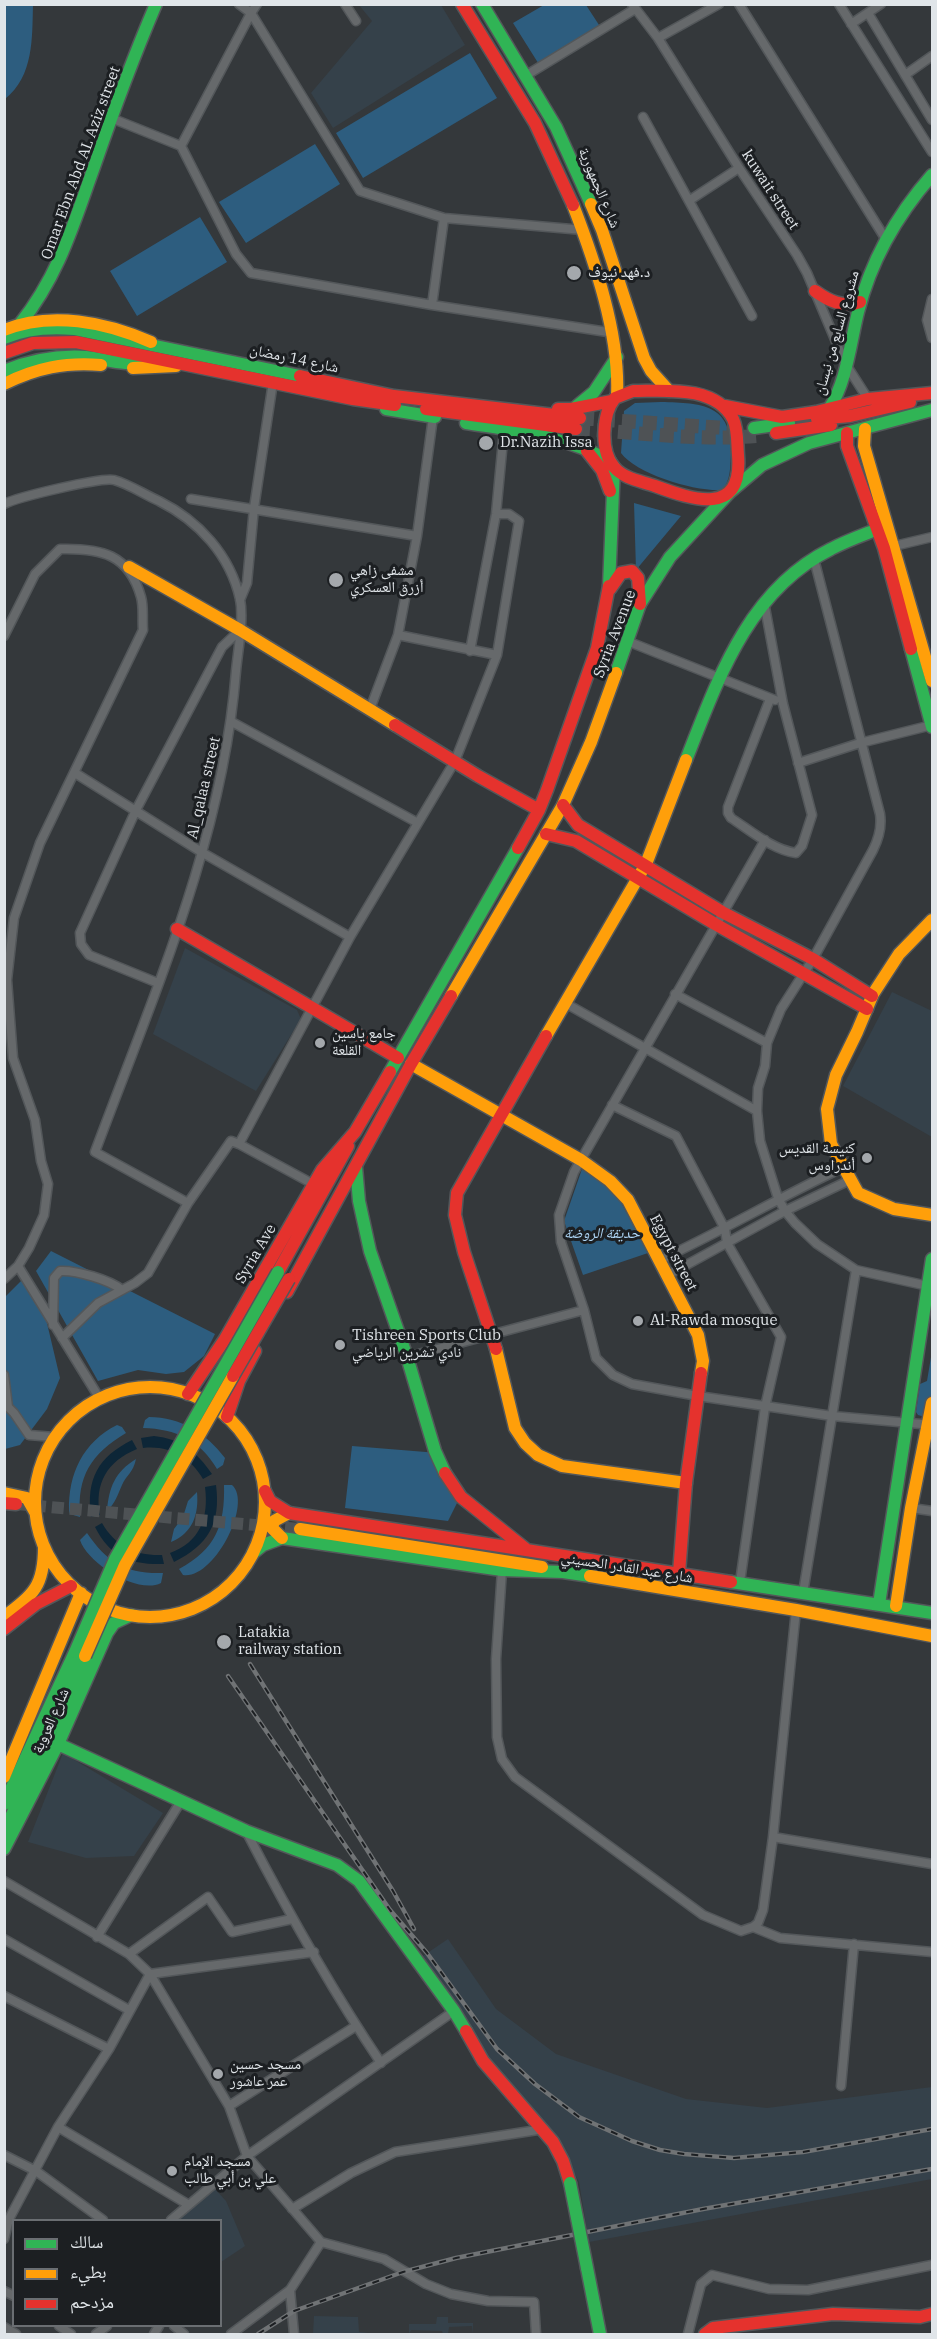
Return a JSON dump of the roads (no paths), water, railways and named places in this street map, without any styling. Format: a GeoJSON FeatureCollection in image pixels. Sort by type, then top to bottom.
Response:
{"type":"FeatureCollection","features":[{"type":"Feature","properties":{"kind":"main road","name":"Omar Ebn Abd AL Aziz street"},"geometry":{"type":"LineString","coordinates":[[20,324],[39,301],[56,273],[111,118],[156,4]]}},
{"type":"Feature","properties":{"kind":"main road","name":"شارع الجمهورية"},"geometry":{"type":"LineString","coordinates":[[462,4],[486,40],[545,142],[583,230],[614,333],[619,375],[614,399]]}},
{"type":"Feature","properties":{"kind":"main road","name":"شارع الجمهورية"},"geometry":{"type":"LineString","coordinates":[[482,4],[556,127],[602,230],[644,358],[651,371],[669,391]]}},
{"type":"Feature","properties":{"kind":"main road","name":"مشروع السابع من نيسان"},"geometry":{"type":"LineString","coordinates":[[829,409],[841,385],[844,363],[871,269],[885,238],[898,217],[933,175]]}},
{"type":"Feature","properties":{"kind":"main road"},"geometry":{"type":"LineString","coordinates":[[815,291],[836,304],[853,305],[860,302]]}},
{"type":"Feature","properties":{"kind":"main road"},"geometry":{"type":"LineString","coordinates":[[4,330],[40,320],[81,324],[136,334],[159,353],[136,364],[56,355],[36,358],[4,371]]}},
{"type":"Feature","properties":{"kind":"main road","name":"شارع 14 رمضان"},"geometry":{"type":"LineString","coordinates":[[4,338],[29,330],[50,327],[75,336],[354,393]]}},
{"type":"Feature","properties":{"kind":"main road","name":"شارع 14 رمضان"},"geometry":{"type":"LineString","coordinates":[[4,353],[33,343],[75,336]]}},
{"type":"Feature","properties":{"kind":"main road","name":"شارع 14 رمضان"},"geometry":{"type":"LineString","coordinates":[[159,353],[186,365],[273,382],[576,419],[614,399]]}},
{"type":"Feature","properties":{"kind":"main road"},"geometry":{"type":"LineString","coordinates":[[576,419],[617,357]]}},
{"type":"Feature","properties":{"kind":"main road"},"geometry":{"type":"LineString","coordinates":[[4,384],[50,364],[94,364],[126,369],[186,365]]}},
{"type":"Feature","properties":{"kind":"main road"},"geometry":{"type":"LineString","coordinates":[[354,393],[369,406],[566,441],[599,453],[612,464],[631,478],[683,496],[714,500],[730,492],[736,483],[737,431],[733,417],[725,406],[714,398],[669,391],[633,392],[614,399],[607,415],[606,440],[612,464]]}},
{"type":"Feature","properties":{"kind":"main road"},"geometry":{"type":"LineString","coordinates":[[725,406],[782,417],[868,399],[933,394]]}},
{"type":"Feature","properties":{"kind":"main road"},"geometry":{"type":"LineString","coordinates":[[933,394],[850,416],[755,432],[812,428],[933,405]]}},
{"type":"Feature","properties":{"kind":"main road","name":"Syria Avenue"},"geometry":{"type":"LineString","coordinates":[[373,1134],[411,1064],[563,805],[591,742],[640,604],[670,557],[730,492],[770,461],[809,443],[933,410]]}},
{"type":"Feature","properties":{"kind":"main road"},"geometry":{"type":"LineString","coordinates":[[865,429],[864,446],[932,726]]}},
{"type":"Feature","properties":{"kind":"main road"},"geometry":{"type":"LineString","coordinates":[[847,433],[847,446],[878,529],[889,547],[933,681]]}},
{"type":"Feature","properties":{"kind":"main road"},"geometry":{"type":"LineString","coordinates":[[583,447],[602,470],[614,504]]}},
{"type":"Feature","properties":{"kind":"main road","name":"Syria Avenue"},"geometry":{"type":"LineString","coordinates":[[355,1132],[539,810],[597,648],[608,593],[614,504],[612,464]]}},
{"type":"Feature","properties":{"kind":"main road"},"geometry":{"type":"LineString","coordinates":[[686,1483],[562,1466],[538,1455],[525,1443],[515,1428],[493,1336],[464,1252],[455,1208],[459,1186],[646,864],[718,680],[738,639],[764,602],[794,573],[849,540],[878,529]]}},
{"type":"Feature","properties":{"kind":"main road"},"geometry":{"type":"LineString","coordinates":[[129,567],[240,630],[477,776],[539,810]]}},
{"type":"Feature","properties":{"kind":"main road"},"geometry":{"type":"LineString","coordinates":[[608,593],[620,573],[632,572],[638,578],[640,604]]}},
{"type":"Feature","properties":{"kind":"main road"},"geometry":{"type":"LineString","coordinates":[[563,805],[578,825],[722,912],[813,959],[872,996]]}},
{"type":"Feature","properties":{"kind":"main road"},"geometry":{"type":"LineString","coordinates":[[546,834],[576,841],[715,924],[867,1009]]}},
{"type":"Feature","properties":{"kind":"main road"},"geometry":{"type":"LineString","coordinates":[[933,920],[901,950],[872,996],[836,1076],[828,1100],[830,1139],[842,1168],[852,1179],[858,1193],[894,1209],[933,1215]]}},
{"type":"Feature","properties":{"kind":"main road"},"geometry":{"type":"LineString","coordinates":[[177,929],[398,1058]]}},
{"type":"Feature","properties":{"kind":"main road","name":"Egypt street"},"geometry":{"type":"LineString","coordinates":[[411,1064],[581,1160],[623,1194],[668,1275],[698,1335],[702,1348],[703,1368],[686,1483],[679,1574]]}},
{"type":"Feature","properties":{"kind":"main road"},"geometry":{"type":"LineString","coordinates":[[4,1804],[125,1565],[283,1275],[355,1132]]}},
{"type":"Feature","properties":{"kind":"main road","name":"Syria Ave"},"geometry":{"type":"LineString","coordinates":[[188,1394],[225,1339],[313,1184],[355,1132]]}},
{"type":"Feature","properties":{"kind":"main road"},"geometry":{"type":"LineString","coordinates":[[283,1275],[355,1158],[373,1134]]}},
{"type":"Feature","properties":{"kind":"main road"},"geometry":{"type":"LineString","coordinates":[[226,1417],[249,1361],[373,1134]]}},
{"type":"Feature","properties":{"kind":"main road"},"geometry":{"type":"LineString","coordinates":[[356,1167],[359,1201],[370,1251],[407,1357],[435,1451],[448,1480],[461,1497],[527,1550]]}},
{"type":"Feature","properties":{"kind":"main road"},"geometry":{"type":"LineString","coordinates":[[879,1604],[933,1259]]}},
{"type":"Feature","properties":{"kind":"main road"},"geometry":{"type":"LineString","coordinates":[[143,1388],[166,1389],[188,1394],[208,1403],[226,1417],[251,1449],[270,1501],[289,1513],[274,1521],[272,1528],[282,1538],[263,1545],[250,1557],[232,1582],[207,1601],[171,1614],[132,1615],[105,1607],[76,1589],[51,1561],[38,1528],[37,1479],[54,1437],[74,1415],[100,1399],[114,1393],[143,1388]]}},
{"type":"Feature","properties":{"kind":"main road"},"geometry":{"type":"LineString","coordinates":[[896,1606],[911,1508],[933,1403]]}},
{"type":"Feature","properties":{"kind":"main road"},"geometry":{"type":"LineString","coordinates":[[250,1557],[262,1523],[264,1487]]}},
{"type":"Feature","properties":{"kind":"main road"},"geometry":{"type":"LineString","coordinates":[[4,1493],[27,1498],[36,1512]]}},
{"type":"Feature","properties":{"kind":"main road","name":"شارع عبد القادر الحسيني"},"geometry":{"type":"LineString","coordinates":[[289,1513],[933,1613]]}},
{"type":"Feature","properties":{"kind":"main road"},"geometry":{"type":"LineString","coordinates":[[300,1529],[506,1560],[563,1572]]}},
{"type":"Feature","properties":{"kind":"main road","name":"شارع عبد القادر الحسيني"},"geometry":{"type":"LineString","coordinates":[[282,1538],[502,1570],[563,1572],[796,1610],[933,1636]]}},
{"type":"Feature","properties":{"kind":"main road"},"geometry":{"type":"LineString","coordinates":[[4,1617],[34,1594],[40,1585],[43,1575],[44,1547]]}},
{"type":"Feature","properties":{"kind":"main road"},"geometry":{"type":"LineString","coordinates":[[4,1629],[36,1604],[76,1589]]}},
{"type":"Feature","properties":{"kind":"main road","name":"شارع العروبة"},"geometry":{"type":"LineString","coordinates":[[4,1777],[76,1589]]}},
{"type":"Feature","properties":{"kind":"main road","name":"شارع العروبة"},"geometry":{"type":"LineString","coordinates":[[4,1849],[58,1744],[106,1633],[114,1623],[132,1615]]}},
{"type":"Feature","properties":{"kind":"main road"},"geometry":{"type":"LineString","coordinates":[[4,1832],[80,1654]]}},
{"type":"Feature","properties":{"kind":"main road"},"geometry":{"type":"LineString","coordinates":[[58,1744],[246,1831],[337,1865],[359,1881],[454,2011],[483,2061],[544,2129],[559,2151],[570,2183],[600,2334]]}},
{"type":"Feature","properties":{"kind":"main road"},"geometry":{"type":"LineString","coordinates":[[705,2334],[713,2328],[833,2314],[920,2317],[933,2314]]}},
{"type":"Feature","properties":{"kind":"street"},"geometry":{"type":"LineString","coordinates":[[239,4],[251,13],[360,191],[444,218],[583,230]]}},
{"type":"Feature","properties":{"kind":"street"},"geometry":{"type":"LineString","coordinates":[[181,146],[257,4]]}},
{"type":"Feature","properties":{"kind":"street"},"geometry":{"type":"LineString","coordinates":[[345,4],[356,21]]}},
{"type":"Feature","properties":{"kind":"street"},"geometry":{"type":"LineString","coordinates":[[658,38],[719,4]]}},
{"type":"Feature","properties":{"kind":"street"},"geometry":{"type":"LineString","coordinates":[[739,4],[885,238]]}},
{"type":"Feature","properties":{"kind":"street"},"geometry":{"type":"LineString","coordinates":[[839,4],[933,152]]}},
{"type":"Feature","properties":{"kind":"street"},"geometry":{"type":"LineString","coordinates":[[851,24],[881,4]]}},
{"type":"Feature","properties":{"kind":"street"},"geometry":{"type":"LineString","coordinates":[[525,76],[634,7]]}},
{"type":"Feature","properties":{"kind":"street","name":"kuwait street"},"geometry":{"type":"LineString","coordinates":[[634,7],[658,38],[739,168],[797,255],[815,291],[844,363],[868,399]]}},
{"type":"Feature","properties":{"kind":"street"},"geometry":{"type":"LineString","coordinates":[[868,13],[933,120]]}},
{"type":"Feature","properties":{"kind":"street"},"geometry":{"type":"LineString","coordinates":[[905,75],[933,56]]}},
{"type":"Feature","properties":{"kind":"street"},"geometry":{"type":"LineString","coordinates":[[643,117],[752,316]]}},
{"type":"Feature","properties":{"kind":"street"},"geometry":{"type":"LineString","coordinates":[[111,118],[181,146],[236,254],[251,273],[432,305],[614,333]]}},
{"type":"Feature","properties":{"kind":"street"},"geometry":{"type":"LineString","coordinates":[[690,200],[739,168]]}},
{"type":"Feature","properties":{"kind":"street"},"geometry":{"type":"LineString","coordinates":[[432,305],[444,218]]}},
{"type":"Feature","properties":{"kind":"street"},"geometry":{"type":"LineString","coordinates":[[933,299],[930,319],[933,338]]}},
{"type":"Feature","properties":{"kind":"street"},"geometry":{"type":"LineString","coordinates":[[240,601],[247,583],[254,508],[273,382]]}},
{"type":"Feature","properties":{"kind":"street"},"geometry":{"type":"LineString","coordinates":[[370,710],[398,635],[417,537],[433,417]]}},
{"type":"Feature","properties":{"kind":"street"},"geometry":{"type":"LineString","coordinates":[[470,651],[496,514],[504,430]]}},
{"type":"Feature","properties":{"kind":"street","name":"Al_qalaa street"},"geometry":{"type":"LineString","coordinates":[[4,504],[13,499],[64,487],[113,479],[171,507],[205,532],[228,565],[240,601],[240,630],[232,722],[203,853],[158,983],[95,1152],[188,1203]]}},
{"type":"Feature","properties":{"kind":"street"},"geometry":{"type":"LineString","coordinates":[[192,499],[417,537]]}},
{"type":"Feature","properties":{"kind":"street"},"geometry":{"type":"LineString","coordinates":[[239,1144],[350,937],[455,761],[497,655],[519,521],[509,514],[496,514]]}},
{"type":"Feature","properties":{"kind":"street"},"geometry":{"type":"LineString","coordinates":[[889,547],[933,537]]}},
{"type":"Feature","properties":{"kind":"street"},"geometry":{"type":"LineString","coordinates":[[4,636],[35,574],[60,549],[82,548],[106,553],[129,567],[142,598],[143,630],[40,843],[14,918],[6,969],[13,1058],[35,1120],[41,1161],[48,1184],[44,1215],[30,1248],[18,1266],[4,1279]]}},
{"type":"Feature","properties":{"kind":"street"},"geometry":{"type":"LineString","coordinates":[[814,559],[879,814],[880,832],[873,850],[813,959],[781,1010],[766,1043],[765,1066],[758,1088],[757,1111],[760,1141],[778,1198],[785,1211],[818,1244],[856,1270],[928,1286]]}},
{"type":"Feature","properties":{"kind":"street"},"geometry":{"type":"LineString","coordinates":[[764,602],[783,704],[812,815],[802,846],[796,853],[786,851],[765,840],[731,818],[728,807],[770,699]]}},
{"type":"Feature","properties":{"kind":"street"},"geometry":{"type":"LineString","coordinates":[[158,983],[89,954],[81,944],[80,933],[136,810],[222,647],[240,630]]}},
{"type":"Feature","properties":{"kind":"street"},"geometry":{"type":"LineString","coordinates":[[398,635],[497,655]]}},
{"type":"Feature","properties":{"kind":"street"},"geometry":{"type":"LineString","coordinates":[[627,641],[718,680],[783,704]]}},
{"type":"Feature","properties":{"kind":"street"},"geometry":{"type":"LineString","coordinates":[[232,722],[418,823]]}},
{"type":"Feature","properties":{"kind":"street"},"geometry":{"type":"LineString","coordinates":[[798,763],[860,743],[932,726]]}},
{"type":"Feature","properties":{"kind":"street"},"geometry":{"type":"LineString","coordinates":[[75,773],[203,853],[350,937]]}},
{"type":"Feature","properties":{"kind":"street"},"geometry":{"type":"LineString","coordinates":[[765,840],[675,994],[567,1187],[558,1221],[561,1242],[584,1310],[596,1358],[607,1371],[632,1384],[765,1407],[930,1425]]}},
{"type":"Feature","properties":{"kind":"street"},"geometry":{"type":"LineString","coordinates":[[675,994],[766,1043]]}},
{"type":"Feature","properties":{"kind":"street"},"geometry":{"type":"LineString","coordinates":[[565,1003],[757,1111]]}},
{"type":"Feature","properties":{"kind":"street"},"geometry":{"type":"LineString","coordinates":[[612,1105],[676,1136],[724,1229],[727,1243],[781,1337],[765,1407],[740,1582]]}},
{"type":"Feature","properties":{"kind":"street"},"geometry":{"type":"LineString","coordinates":[[62,1338],[98,1304],[148,1273],[188,1203],[231,1141],[313,1184]]}},
{"type":"Feature","properties":{"kind":"street"},"geometry":{"type":"LineString","coordinates":[[660,1260],[724,1229],[778,1198],[842,1168]]}},
{"type":"Feature","properties":{"kind":"street"},"geometry":{"type":"LineString","coordinates":[[668,1275],[785,1211],[852,1179]]}},
{"type":"Feature","properties":{"kind":"street"},"geometry":{"type":"LineString","coordinates":[[18,1266],[100,1399]]}},
{"type":"Feature","properties":{"kind":"street"},"geometry":{"type":"LineString","coordinates":[[804,1593],[856,1270]]}},
{"type":"Feature","properties":{"kind":"street"},"geometry":{"type":"LineString","coordinates":[[53,1325],[54,1278],[60,1271],[68,1271],[106,1282],[122,1290]]}},
{"type":"Feature","properties":{"kind":"street"},"geometry":{"type":"LineString","coordinates":[[407,1357],[584,1310]]}},
{"type":"Feature","properties":{"kind":"street"},"geometry":{"type":"LineString","coordinates":[[4,1375],[6,1405],[29,1435],[54,1437]]}},
{"type":"Feature","properties":{"kind":"street"},"geometry":{"type":"LineString","coordinates":[[911,1508],[933,1511]]}},
{"type":"Feature","properties":{"kind":"street"},"geometry":{"type":"LineString","coordinates":[[502,1570],[497,1629],[498,1745],[505,1765],[514,1777],[703,1916],[734,1930],[753,1928],[780,1938],[933,1952]]}},
{"type":"Feature","properties":{"kind":"street"},"geometry":{"type":"LineString","coordinates":[[753,1928],[761,1917],[773,1837],[796,1610]]}},
{"type":"Feature","properties":{"kind":"street"},"geometry":{"type":"LineString","coordinates":[[97,1937],[181,1801]]}},
{"type":"Feature","properties":{"kind":"street"},"geometry":{"type":"LineString","coordinates":[[246,1831],[292,1919],[314,1952],[356,2026],[381,2063]]}},
{"type":"Feature","properties":{"kind":"street"},"geometry":{"type":"LineString","coordinates":[[773,1837],[933,1864]]}},
{"type":"Feature","properties":{"kind":"street"},"geometry":{"type":"LineString","coordinates":[[4,1881],[129,1954],[150,1974],[229,2106],[247,2156],[321,2242],[384,2259],[418,2280],[451,2294],[489,2301],[534,2302],[538,2333]]}},
{"type":"Feature","properties":{"kind":"street"},"geometry":{"type":"LineString","coordinates":[[129,1954],[208,1897],[232,1932],[292,1919]]}},
{"type":"Feature","properties":{"kind":"street"},"geometry":{"type":"LineString","coordinates":[[4,1939],[129,2010]]}},
{"type":"Feature","properties":{"kind":"street"},"geometry":{"type":"LineString","coordinates":[[841,2086],[854,1944]]}},
{"type":"Feature","properties":{"kind":"street"},"geometry":{"type":"LineString","coordinates":[[150,1974],[314,1952]]}},
{"type":"Feature","properties":{"kind":"street"},"geometry":{"type":"LineString","coordinates":[[4,2239],[9,2219],[58,2127],[109,2049],[150,1974]]}},
{"type":"Feature","properties":{"kind":"street"},"geometry":{"type":"LineString","coordinates":[[4,1996],[109,2049]]}},
{"type":"Feature","properties":{"kind":"street"},"geometry":{"type":"LineString","coordinates":[[172,2219],[247,2156],[454,2011]]}},
{"type":"Feature","properties":{"kind":"street"},"geometry":{"type":"LineString","coordinates":[[229,2106],[356,2026]]}},
{"type":"Feature","properties":{"kind":"street"},"geometry":{"type":"LineString","coordinates":[[58,2127],[189,2205]]}},
{"type":"Feature","properties":{"kind":"street"},"geometry":{"type":"LineString","coordinates":[[292,2209],[351,2173],[395,2152],[544,2129]]}},
{"type":"Feature","properties":{"kind":"street"},"geometry":{"type":"LineString","coordinates":[[4,2155],[36,2171],[102,2219]]}},
{"type":"Feature","properties":{"kind":"street"},"geometry":{"type":"LineString","coordinates":[[231,2334],[290,2290],[321,2242]]}},
{"type":"Feature","properties":{"kind":"street"},"geometry":{"type":"LineString","coordinates":[[688,2334],[701,2284],[712,2275],[770,2289],[808,2290],[933,2265]]}},
{"type":"Feature","properties":{"kind":"street"},"geometry":{"type":"LineString","coordinates":[[290,2290],[294,2334]]}},
{"type":"Feature","properties":{"kind":"street"},"geometry":{"type":"LineString","coordinates":[[4,2327],[16,2334]]}},
{"type":"Feature","properties":{"kind":"tunnel"},"geometry":{"type":"LineString","coordinates":[[580,418],[740,429]]}},
{"type":"Feature","properties":{"kind":"tunnel"},"geometry":{"type":"LineString","coordinates":[[576,429],[688,437],[756,436]]}},
{"type":"Feature","properties":{"kind":"tunnel"},"geometry":{"type":"LineString","coordinates":[[16,1504],[300,1529]]}},
{"type":"Feature","properties":{"kind":"railway"},"geometry":{"type":"LineString","coordinates":[[250,1664],[393,1891],[414,1929]]}},
{"type":"Feature","properties":{"kind":"railway"},"geometry":{"type":"LineString","coordinates":[[228,1676],[390,1910],[427,1953],[497,2049],[535,2084],[579,2117],[632,2141],[660,2150],[734,2158],[803,2152],[932,2129]]}},
{"type":"Feature","properties":{"kind":"railway"},"geometry":{"type":"LineString","coordinates":[[258,2334],[294,2311],[403,2272],[456,2258],[703,2209],[932,2169]]}},
{"type":"Feature","properties":{"kind":"place","name":"د.فهد نيوف"},"geometry":{"type":"Point","coordinates":[574,273]}},
{"type":"Feature","properties":{"kind":"place","name":"Dr.Nazih Issa"},"geometry":{"type":"Point","coordinates":[486,443]}},
{"type":"Feature","properties":{"kind":"place","name":"مشفى زاهي أزرق العسكري"},"geometry":{"type":"Point","coordinates":[336,580]}},
{"type":"Feature","properties":{"kind":"place","name":"جامع ياسين القلعة"},"geometry":{"type":"Point","coordinates":[320,1043]}},
{"type":"Feature","properties":{"kind":"place","name":"كنيسة القديس أندراوس"},"geometry":{"type":"Point","coordinates":[867,1158]}},
{"type":"Feature","properties":{"kind":"place","name":"Al-Rawda mosque"},"geometry":{"type":"Point","coordinates":[638,1321]}},
{"type":"Feature","properties":{"kind":"place","name":"Tishreen Sports Club نادي تشرين الرياضي"},"geometry":{"type":"Point","coordinates":[340,1345]}},
{"type":"Feature","properties":{"kind":"place","name":"Latakia railway station"},"geometry":{"type":"Point","coordinates":[224,1642]}},
{"type":"Feature","properties":{"kind":"place","name":"مسجد حسين عمر عاشور"},"geometry":{"type":"Point","coordinates":[218,2074]}},
{"type":"Feature","properties":{"kind":"place","name":"مسجد الإمام علي بن أبي طالب"},"geometry":{"type":"Point","coordinates":[172,2171]}},
{"type":"Feature","properties":{"kind":"park label","name":"حديقة الروضة"},"geometry":{"type":"Point","coordinates":[602,1234]}}]}
